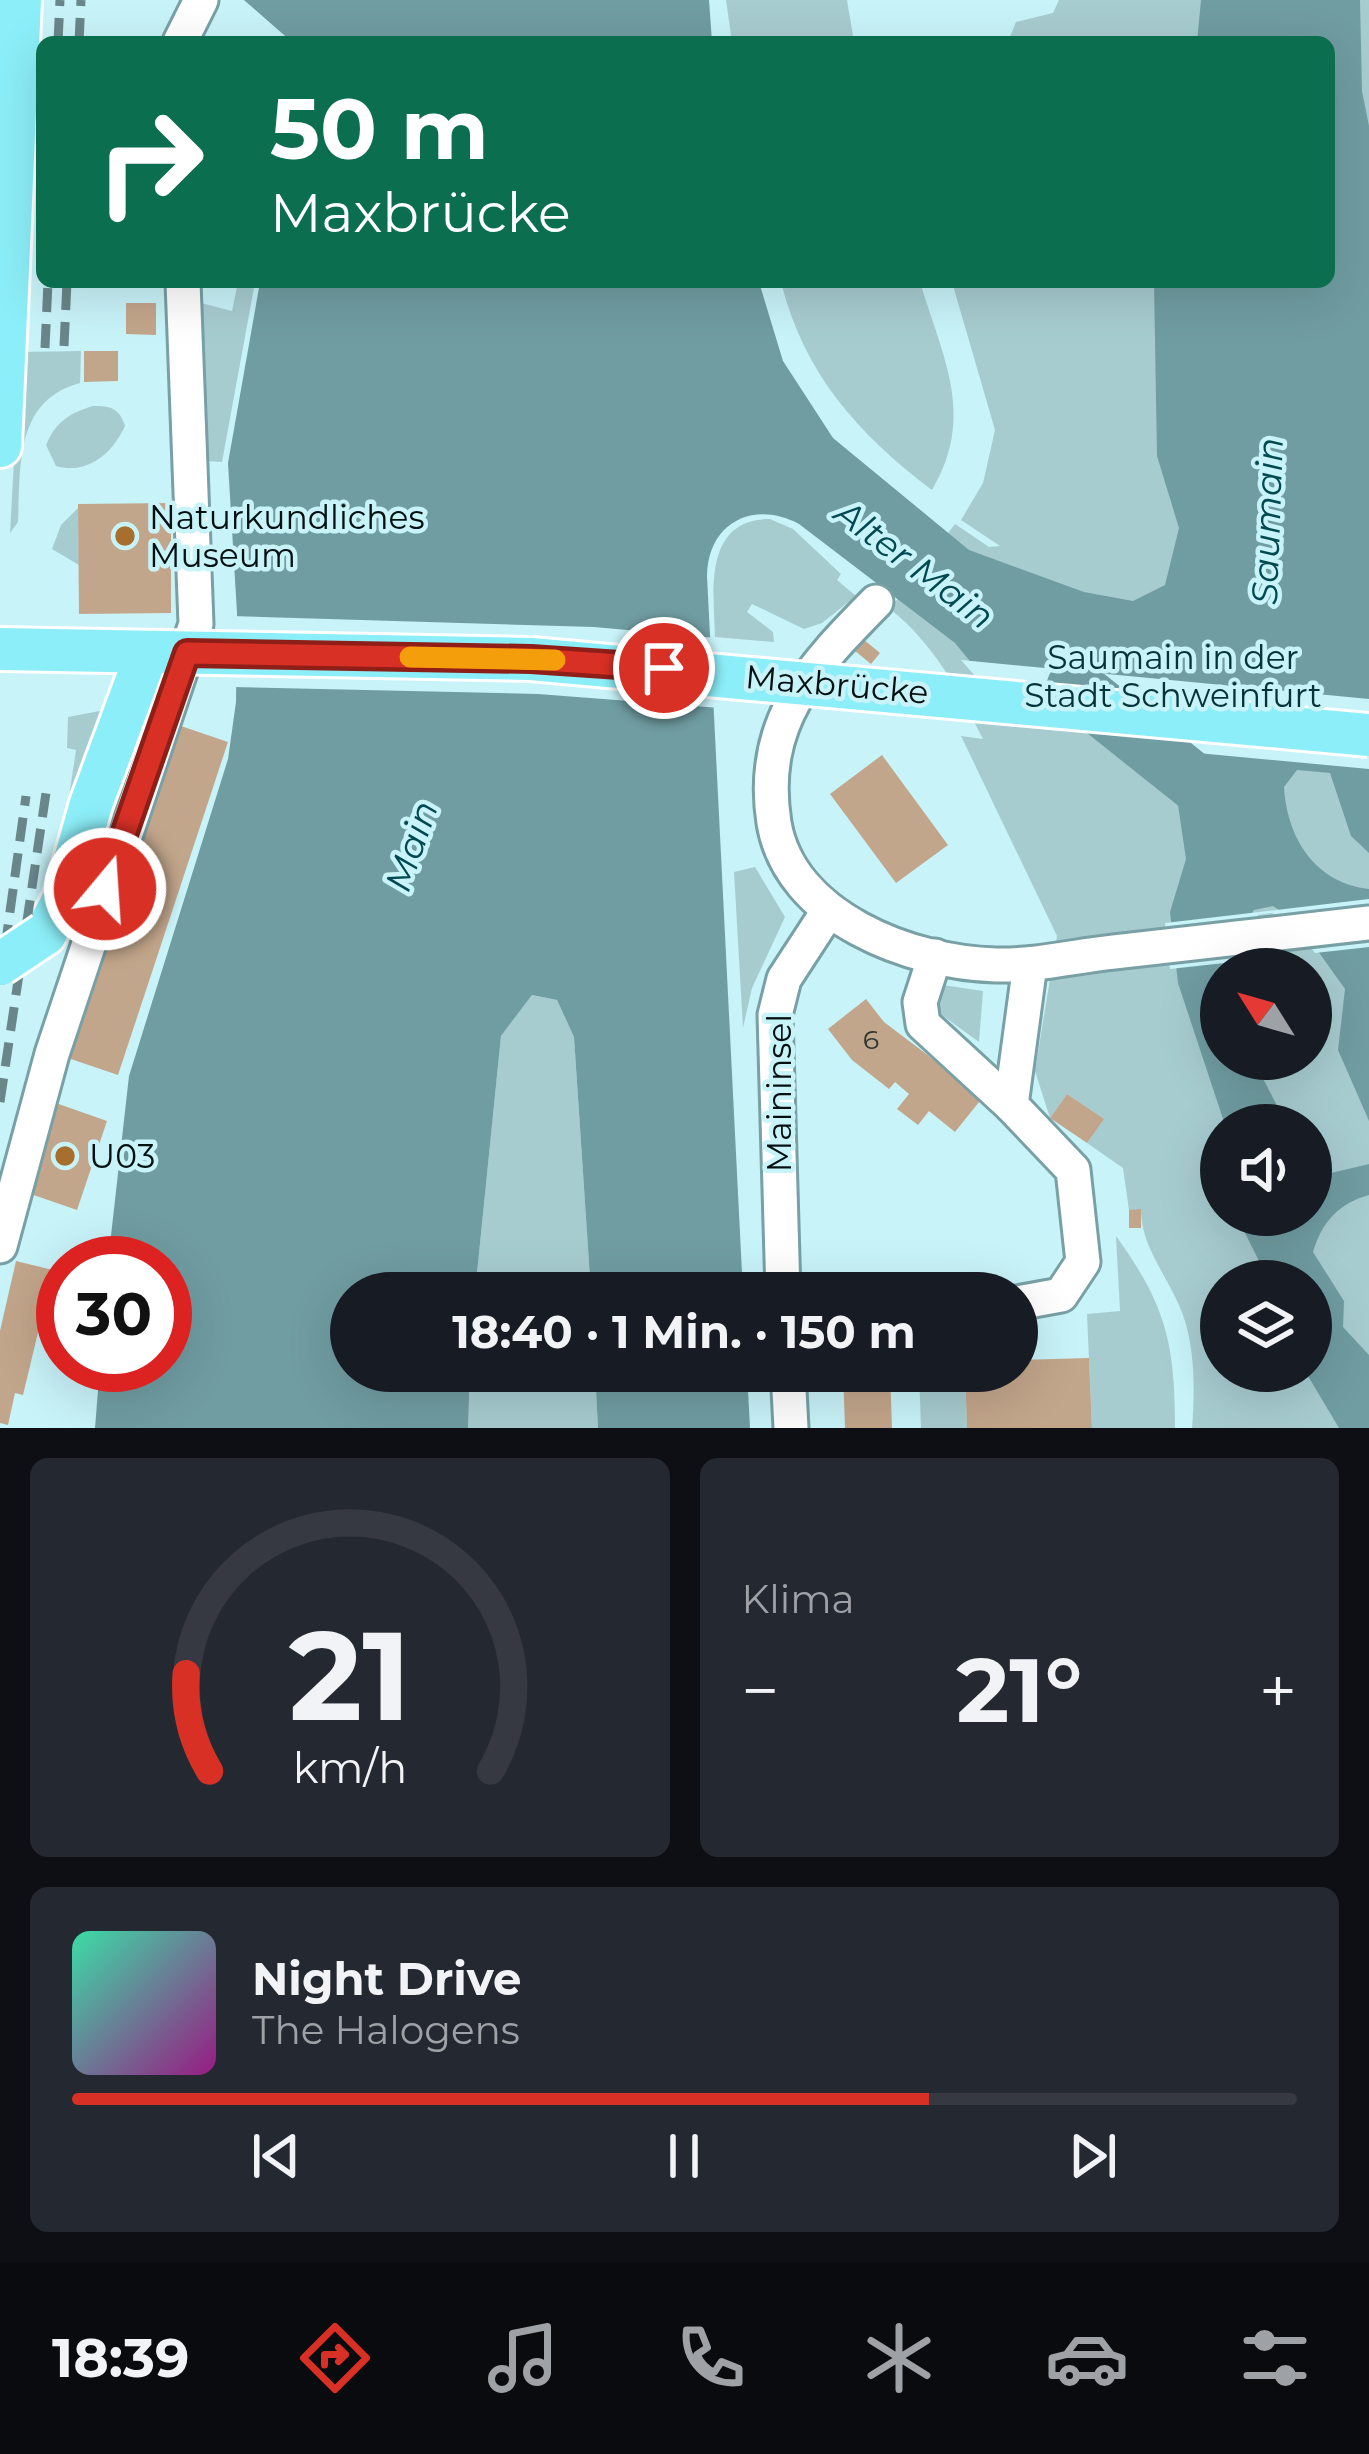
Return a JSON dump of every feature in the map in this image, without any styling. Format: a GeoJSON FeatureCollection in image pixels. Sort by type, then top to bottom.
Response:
{"type":"FeatureCollection","features":[{"type":"Feature","properties":{"kind":"main road"},"geometry":{"type":"LineString","coordinates":[[0,446],[20,0]]}},
{"type":"Feature","properties":{"kind":"main road","name":"Maxbrücke"},"geometry":{"type":"LineString","coordinates":[[0,649],[620,664],[1369,735]]}},
{"type":"Feature","properties":{"kind":"main road"},"geometry":{"type":"LineString","coordinates":[[0,964],[45,934],[64,899],[91,804],[167,653]]}},
{"type":"Feature","properties":{"kind":"street"},"geometry":{"type":"LineString","coordinates":[[183,36],[201,0]]}},
{"type":"Feature","properties":{"kind":"street"},"geometry":{"type":"LineString","coordinates":[[0,1246],[167,653],[196,624],[183,288]]}},
{"type":"Feature","properties":{"kind":"street"},"geometry":{"type":"LineString","coordinates":[[876,602],[812,667],[788,710],[772,768],[777,839],[791,869],[830,910],[873,934],[935,956],[1030,964],[1369,923]]}},
{"type":"Feature","properties":{"kind":"street","name":"Maininsel"},"geometry":{"type":"LineString","coordinates":[[782,1272],[775,1015],[784,979],[830,910]]}},
{"type":"Feature","properties":{"kind":"street"},"geometry":{"type":"LineString","coordinates":[[935,956],[920,1002],[922,1024],[1011,1105],[1073,1170],[1083,1262],[1061,1295],[1038,1299]]}},
{"type":"Feature","properties":{"kind":"street"},"geometry":{"type":"LineString","coordinates":[[1011,1105],[1030,964]]}},
{"type":"Feature","properties":{"kind":"street"},"geometry":{"type":"LineString","coordinates":[[789,1392],[791,1428]]}},
{"type":"Feature","properties":{"kind":"green space"},"geometry":{"type":"Polygon","coordinates":[[[726,0],[847,0],[853,36],[731,36],[726,0]]]}},
{"type":"Feature","properties":{"kind":"green space","name":"Saumain in der Stadt Schweinfurt"},"geometry":{"type":"Polygon","coordinates":[[[1059,0],[1369,0],[1369,1428],[1192,1428],[1193,1370],[1187,1328],[1146,1237],[1141,1210],[1129,1210],[1123,1168],[1087,1143],[1103,1119],[1067,1094],[1050,1118],[1035,1071],[1057,936],[961,736],[983,739],[974,720],[932,652],[890,609],[955,524],[989,547],[1000,546],[961,520],[983,483],[995,430],[954,288],[1335,288],[1335,36],[1010,36],[1016,22],[1053,13],[1059,0]]]}},
{"type":"Feature","properties":{"kind":"green space"},"geometry":{"type":"Polygon","coordinates":[[[237,288],[254,288],[222,462],[206,461],[201,303],[232,311],[237,288]]]}},
{"type":"Feature","properties":{"kind":"green space"},"geometry":{"type":"Polygon","coordinates":[[[783,288],[922,288],[946,362],[954,412],[945,463],[932,490],[880,447],[837,400],[791,315],[783,288]]]}},
{"type":"Feature","properties":{"kind":"green space"},"geometry":{"type":"Polygon","coordinates":[[[81,351],[80,383],[43,404],[32,420],[22,458],[18,522],[10,533],[20,352],[81,351]]]}},
{"type":"Feature","properties":{"kind":"green space"},"geometry":{"type":"Polygon","coordinates":[[[93,406],[120,415],[125,426],[120,436],[88,465],[56,466],[46,445],[54,430],[65,419],[93,406]]]}},
{"type":"Feature","properties":{"kind":"green space"},"geometry":{"type":"Polygon","coordinates":[[[78,508],[79,565],[52,549],[61,525],[78,508]]]}},
{"type":"Feature","properties":{"kind":"green space"},"geometry":{"type":"Polygon","coordinates":[[[770,519],[793,529],[841,574],[837,580],[856,596],[822,623],[804,629],[752,604],[747,612],[773,632],[774,642],[715,637],[714,581],[722,545],[748,522],[770,519]]]}},
{"type":"Feature","properties":{"kind":"green space"},"geometry":{"type":"Polygon","coordinates":[[[110,709],[59,863],[76,750],[67,748],[68,717],[110,709]]]}},
{"type":"Feature","properties":{"kind":"green space"},"geometry":{"type":"Polygon","coordinates":[[[755,867],[785,917],[752,988],[743,1028],[734,872],[755,867]]]}},
{"type":"Feature","properties":{"kind":"green space"},"geometry":{"type":"Polygon","coordinates":[[[936,984],[983,991],[979,1042],[935,1010],[936,984]]]}},
{"type":"Feature","properties":{"kind":"green space"},"geometry":{"type":"Polygon","coordinates":[[[532,995],[557,1000],[574,1037],[590,1272],[477,1272],[501,1036],[532,995]]]}},
{"type":"Feature","properties":{"kind":"green space"},"geometry":{"type":"Polygon","coordinates":[[[1116,1236],[1146,1283],[1164,1326],[1173,1372],[1175,1428],[1092,1428],[1087,1314],[1120,1311],[1116,1236]]]}},
{"type":"Feature","properties":{"kind":"green space"},"geometry":{"type":"Polygon","coordinates":[[[469,1392],[596,1392],[598,1428],[468,1428],[469,1392]]]}},
{"type":"Feature","properties":{"kind":"green space"},"geometry":{"type":"Polygon","coordinates":[[[920,1392],[966,1392],[967,1428],[921,1428],[920,1392]]]}},
{"type":"Feature","properties":{"kind":"water"},"geometry":{"type":"Polygon","coordinates":[[[244,0],[709,0],[712,36],[285,36],[244,0]]]}},
{"type":"Feature","properties":{"kind":"water"},"geometry":{"type":"Polygon","coordinates":[[[1201,0],[1360,0],[1362,91],[1369,126],[1369,853],[1351,836],[1330,773],[1297,770],[1284,787],[1291,824],[1307,855],[1333,878],[1369,889],[1369,1121],[1338,1050],[1345,989],[1332,971],[1332,948],[1316,948],[1298,923],[1273,906],[1254,910],[1243,927],[1246,948],[1200,948],[1200,1049],[1178,983],[1170,912],[1186,859],[1173,771],[1156,738],[978,671],[955,643],[799,524],[766,514],[750,516],[725,529],[715,542],[707,576],[742,1272],[590,1272],[574,1037],[557,1000],[532,995],[501,1036],[477,1272],[330,1272],[330,1392],[469,1392],[468,1428],[95,1428],[98,1392],[192,1392],[192,1236],[111,1236],[129,1076],[228,759],[236,702],[237,613],[228,463],[259,288],[761,288],[783,361],[833,438],[969,550],[1084,592],[1133,601],[1165,585],[1179,528],[1157,456],[1154,288],[1335,288],[1335,36],[1198,36],[1201,0]]]}},
{"type":"Feature","properties":{"kind":"water"},"geometry":{"type":"Polygon","coordinates":[[[1210,1080],[1264,1080],[1276,1104],[1218,1104],[1210,1080]]]}},
{"type":"Feature","properties":{"kind":"water"},"geometry":{"type":"Polygon","coordinates":[[[1369,1164],[1369,1195],[1333,1215],[1332,1173],[1369,1164]]]}},
{"type":"Feature","properties":{"kind":"water"},"geometry":{"type":"Polygon","coordinates":[[[1246,1236],[1319,1236],[1313,1252],[1318,1260],[1258,1260],[1246,1236]]]}},
{"type":"Feature","properties":{"kind":"water"},"geometry":{"type":"Polygon","coordinates":[[[1332,1282],[1344,1301],[1343,1327],[1369,1355],[1369,1428],[1339,1428],[1318,1392],[1332,1392],[1332,1282]]]}},
{"type":"Feature","properties":{"kind":"water"},"geometry":{"type":"Polygon","coordinates":[[[596,1392],[748,1392],[750,1428],[598,1428],[596,1392]]]}},
{"type":"Feature","properties":{"kind":"pier"},"geometry":{"type":"Polygon","coordinates":[[[232,616],[594,627],[716,638],[720,708],[538,694],[232,687],[232,616]]]}},
{"type":"Feature","properties":{"kind":"pier"},"geometry":{"type":"Polygon","coordinates":[[[961,660],[1369,699],[1369,769],[1155,749],[1102,714],[976,677],[961,660]]]}},
{"type":"Feature","properties":{"kind":"pier"},"geometry":{"type":"Polygon","coordinates":[[[1369,899],[1369,947],[1311,948],[1294,927],[1272,913],[1258,915],[1249,929],[1251,948],[1200,948],[1200,966],[1170,969],[1165,923],[1369,899]]]}},
{"type":"Feature","properties":{"kind":"building"},"geometry":{"type":"Polygon","coordinates":[[[126,303],[156,303],[156,335],[126,334],[126,303]]]}},
{"type":"Feature","properties":{"kind":"building"},"geometry":{"type":"Polygon","coordinates":[[[84,351],[118,351],[118,381],[84,382],[84,351]]]}},
{"type":"Feature","properties":{"kind":"building","name":"Naturkundliches Museum"},"geometry":{"type":"Polygon","coordinates":[[[171,503],[171,613],[79,614],[78,504],[171,503]]]}},
{"type":"Feature","properties":{"kind":"building"},"geometry":{"type":"Polygon","coordinates":[[[863,639],[880,653],[871,664],[854,650],[863,639]]]}},
{"type":"Feature","properties":{"kind":"building"},"geometry":{"type":"Polygon","coordinates":[[[172,723],[228,742],[118,1075],[62,1056],[172,723]]]}},
{"type":"Feature","properties":{"kind":"building"},"geometry":{"type":"Polygon","coordinates":[[[882,755],[948,845],[896,883],[830,794],[882,755]]]}},
{"type":"Feature","properties":{"kind":"building"},"geometry":{"type":"Polygon","coordinates":[[[866,999],[884,1022],[983,1097],[955,1132],[929,1111],[918,1125],[897,1109],[909,1094],[895,1082],[889,1089],[852,1060],[828,1029],[866,999]]]}},
{"type":"Feature","properties":{"kind":"building"},"geometry":{"type":"Polygon","coordinates":[[[1067,1094],[1104,1119],[1087,1143],[1050,1118],[1067,1094]]]}},
{"type":"Feature","properties":{"kind":"building","name":"U03"},"geometry":{"type":"Polygon","coordinates":[[[53,1102],[107,1121],[77,1210],[22,1191],[53,1102]]]}},
{"type":"Feature","properties":{"kind":"building"},"geometry":{"type":"Polygon","coordinates":[[[1141,1209],[1141,1228],[1129,1228],[1129,1210],[1141,1209]]]}},
{"type":"Feature","properties":{"kind":"building"},"geometry":{"type":"Polygon","coordinates":[[[16,1261],[36,1266],[36,1341],[23,1395],[15,1393],[8,1425],[0,1423],[0,1331],[16,1261]]]}},
{"type":"Feature","properties":{"kind":"building"},"geometry":{"type":"Polygon","coordinates":[[[1089,1358],[1092,1428],[967,1428],[966,1392],[1038,1392],[1038,1359],[1089,1358]]]}},
{"type":"Feature","properties":{"kind":"building"},"geometry":{"type":"Polygon","coordinates":[[[844,1392],[891,1392],[892,1428],[845,1428],[844,1392]]]}},
{"type":"Feature","properties":{"kind":"waterway","name":"Alter Main"},"geometry":{"type":"LineString","coordinates":[[1075,687],[1228,809]]}},
{"type":"Feature","properties":{"kind":"railway"},"geometry":{"type":"LineString","coordinates":[[58,36],[60,0]]}},
{"type":"Feature","properties":{"kind":"railway"},"geometry":{"type":"LineString","coordinates":[[79,36],[81,0]]}},
{"type":"Feature","properties":{"kind":"railway"},"geometry":{"type":"LineString","coordinates":[[45,348],[48,288]]}},
{"type":"Feature","properties":{"kind":"railway"},"geometry":{"type":"LineString","coordinates":[[64,346],[67,288]]}},
{"type":"Feature","properties":{"kind":"railway"},"geometry":{"type":"LineString","coordinates":[[0,1102],[46,793]]}},
{"type":"Feature","properties":{"kind":"railway"},"geometry":{"type":"LineString","coordinates":[[0,984],[26,796]]}},
{"type":"Feature","properties":{"kind":"slow traffic"},"geometry":{"type":"LineString","coordinates":[[410,657],[555,660]]}},
{"type":"Feature","properties":{"kind":"place","name":"Naturkundliches Museum"},"geometry":{"type":"Point","coordinates":[125,536]}},
{"type":"Feature","properties":{"kind":"place","name":"U03"},"geometry":{"type":"Point","coordinates":[65,1156]}},
{"type":"Feature","properties":{"kind":"route"},"geometry":{"type":"LineString","coordinates":[[105,889],[187,653],[531,659],[664,668]]}},
{"type":"Feature","properties":{"kind":"water label","name":"Saumain"},"geometry":{"type":"Point","coordinates":[1267,521]}},
{"type":"Feature","properties":{"kind":"water label","name":"Main"},"geometry":{"type":"Point","coordinates":[411,846]}}]}
